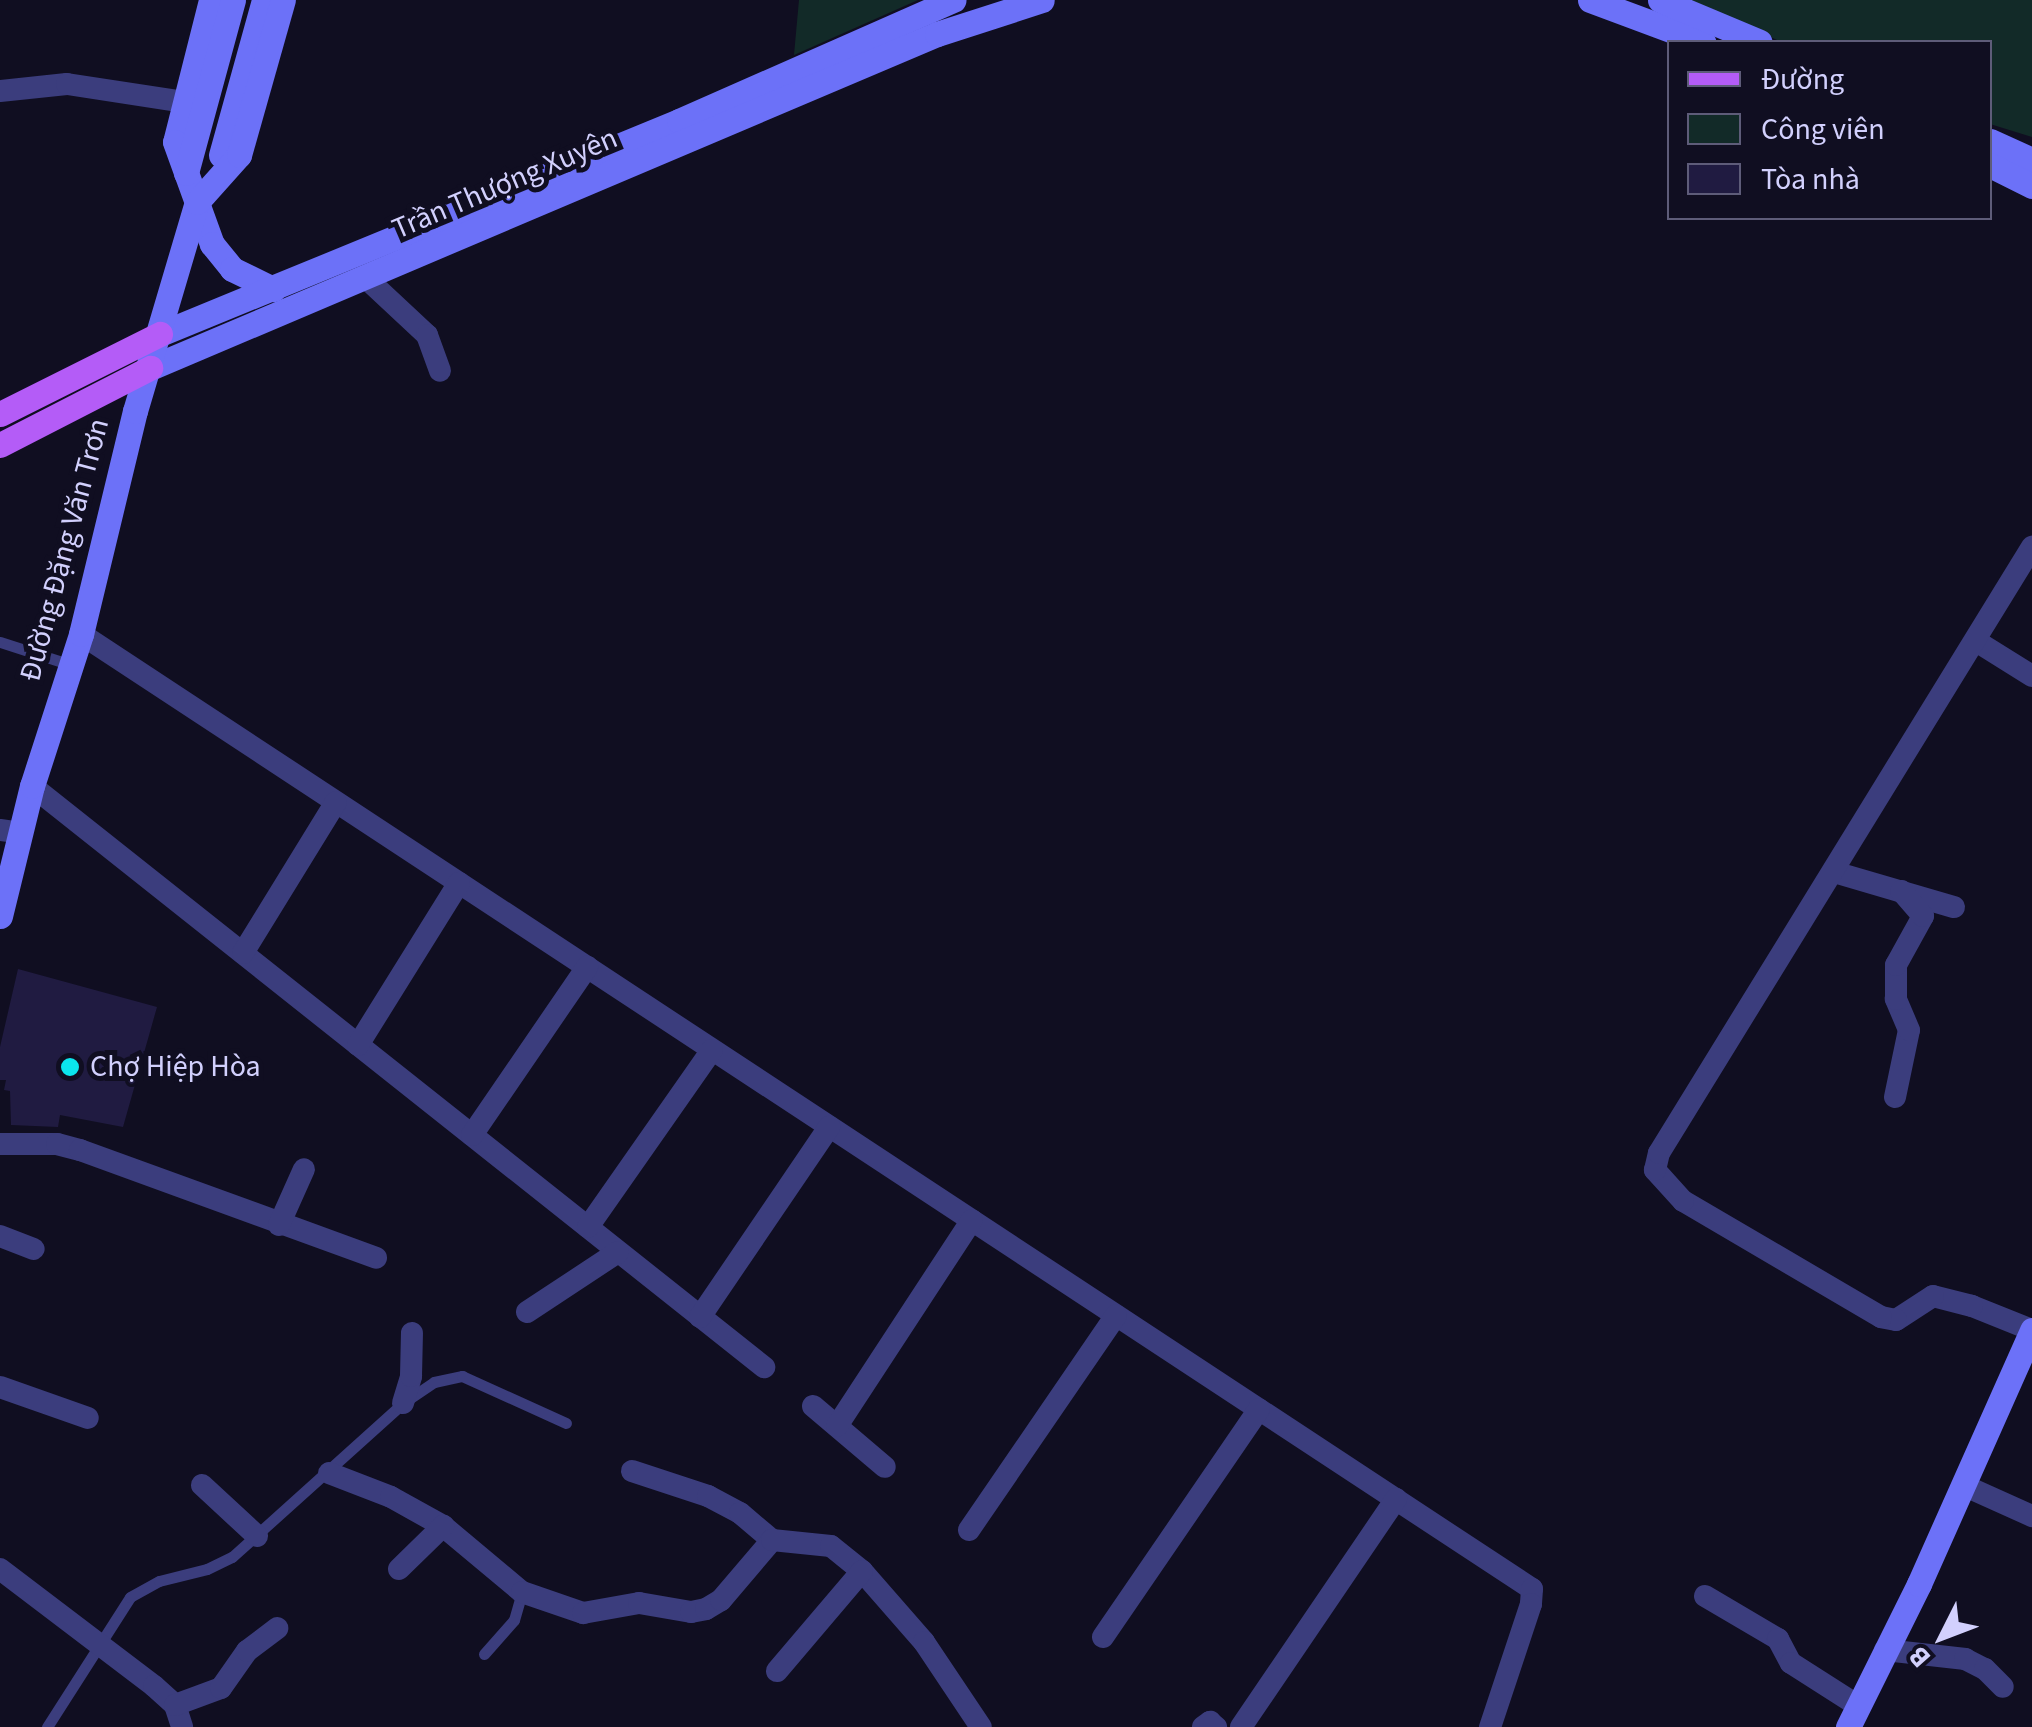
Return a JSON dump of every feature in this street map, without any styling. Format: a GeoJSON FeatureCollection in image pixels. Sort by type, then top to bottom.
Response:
{"type":"FeatureCollection","features":[{"type":"Feature","properties":{"kind":"main road"},"geometry":{"type":"LineString","coordinates":[[212,0],[174,142],[186,173],[205,193],[205,232],[221,256],[232,268],[273,288]]}},
{"type":"Feature","properties":{"kind":"main road"},"geometry":{"type":"LineString","coordinates":[[186,173],[233,0]]}},
{"type":"Feature","properties":{"kind":"main road","name":"Đường Đặng Văn Trơn"},"geometry":{"type":"LineString","coordinates":[[0,916],[10,832],[32,786],[71,665],[150,368],[264,0]]}},
{"type":"Feature","properties":{"kind":"main road","name":"Đường Đặng Văn Trơn"},"geometry":{"type":"LineString","coordinates":[[205,193],[239,155],[282,0]]}},
{"type":"Feature","properties":{"kind":"main road","name":"Trần Thượng Xuyên"},"geometry":{"type":"LineString","coordinates":[[0,414],[160,334],[679,121],[953,0]]}},
{"type":"Feature","properties":{"kind":"main road","name":"Trần Thượng Xuyên"},"geometry":{"type":"LineString","coordinates":[[0,445],[150,368],[937,34],[1042,0]]}},
{"type":"Feature","properties":{"kind":"main road"},"geometry":{"type":"LineString","coordinates":[[1590,0],[1698,40]]}},
{"type":"Feature","properties":{"kind":"main road"},"geometry":{"type":"LineString","coordinates":[[1660,0],[1755,40]]}},
{"type":"Feature","properties":{"kind":"main road"},"geometry":{"type":"LineString","coordinates":[[1992,141],[2032,160]]}},
{"type":"Feature","properties":{"kind":"main road"},"geometry":{"type":"LineString","coordinates":[[1992,166],[2032,186]]}},
{"type":"Feature","properties":{"kind":"main road"},"geometry":{"type":"LineString","coordinates":[[1852,1716],[2032,1330]]}},
{"type":"Feature","properties":{"kind":"street"},"geometry":{"type":"LineString","coordinates":[[0,91],[67,84],[184,102]]}},
{"type":"Feature","properties":{"kind":"street"},"geometry":{"type":"LineString","coordinates":[[367,278],[427,336],[440,371]]}},
{"type":"Feature","properties":{"kind":"street"},"geometry":{"type":"LineString","coordinates":[[2032,548],[1660,1153],[1655,1170],[1662,1184],[1683,1202],[1881,1317],[1896,1320],[1933,1296],[1972,1306],[2032,1330]]}},
{"type":"Feature","properties":{"kind":"street"},"geometry":{"type":"LineString","coordinates":[[80,634],[1532,1590],[1531,1604],[1490,1727]]}},
{"type":"Feature","properties":{"kind":"street"},"geometry":{"type":"LineString","coordinates":[[1976,640],[2032,676]]}},
{"type":"Feature","properties":{"kind":"street"},"geometry":{"type":"LineString","coordinates":[[32,786],[764,1367]]}},
{"type":"Feature","properties":{"kind":"street"},"geometry":{"type":"LineString","coordinates":[[243,953],[336,802]]}},
{"type":"Feature","properties":{"kind":"street"},"geometry":{"type":"LineString","coordinates":[[1834,872],[1954,907]]}},
{"type":"Feature","properties":{"kind":"street"},"geometry":{"type":"LineString","coordinates":[[358,1045],[459,884]]}},
{"type":"Feature","properties":{"kind":"street"},"geometry":{"type":"LineString","coordinates":[[1895,1097],[1909,1030],[1896,999],[1896,965],[1923,916],[1900,891]]}},
{"type":"Feature","properties":{"kind":"street"},"geometry":{"type":"LineString","coordinates":[[472,1135],[587,968]]}},
{"type":"Feature","properties":{"kind":"street"},"geometry":{"type":"LineString","coordinates":[[588,1227],[712,1050]]}},
{"type":"Feature","properties":{"kind":"street"},"geometry":{"type":"LineString","coordinates":[[700,1317],[829,1126]]}},
{"type":"Feature","properties":{"kind":"street"},"geometry":{"type":"LineString","coordinates":[[0,1144],[57,1144],[80,1150],[376,1258]]}},
{"type":"Feature","properties":{"kind":"street"},"geometry":{"type":"LineString","coordinates":[[279,1225],[304,1168]]}},
{"type":"Feature","properties":{"kind":"street"},"geometry":{"type":"LineString","coordinates":[[837,1426],[972,1220]]}},
{"type":"Feature","properties":{"kind":"street"},"geometry":{"type":"LineString","coordinates":[[0,1236],[34,1250]]}},
{"type":"Feature","properties":{"kind":"street"},"geometry":{"type":"LineString","coordinates":[[527,1312],[618,1252]]}},
{"type":"Feature","properties":{"kind":"street"},"geometry":{"type":"LineString","coordinates":[[969,1530],[1116,1314]]}},
{"type":"Feature","properties":{"kind":"street"},"geometry":{"type":"LineString","coordinates":[[403,1403],[412,1376],[412,1333]]}},
{"type":"Feature","properties":{"kind":"street"},"geometry":{"type":"LineString","coordinates":[[0,1387],[88,1418]]}},
{"type":"Feature","properties":{"kind":"street"},"geometry":{"type":"LineString","coordinates":[[812,1406],[884,1467]]}},
{"type":"Feature","properties":{"kind":"street"},"geometry":{"type":"LineString","coordinates":[[1103,1637],[1259,1409]]}},
{"type":"Feature","properties":{"kind":"street"},"geometry":{"type":"LineString","coordinates":[[632,1471],[708,1496],[740,1513],[772,1540],[831,1546],[862,1571],[924,1642],[981,1727]]}},
{"type":"Feature","properties":{"kind":"street"},"geometry":{"type":"LineString","coordinates":[[329,1473],[391,1497],[443,1526],[522,1592],[583,1614],[639,1603],[691,1612],[720,1600],[772,1540]]}},
{"type":"Feature","properties":{"kind":"street"},"geometry":{"type":"LineString","coordinates":[[1962,1485],[2032,1516]]}},
{"type":"Feature","properties":{"kind":"street"},"geometry":{"type":"LineString","coordinates":[[202,1486],[257,1536]]}},
{"type":"Feature","properties":{"kind":"street"},"geometry":{"type":"LineString","coordinates":[[1241,1727],[1396,1499]]}},
{"type":"Feature","properties":{"kind":"street"},"geometry":{"type":"LineString","coordinates":[[399,1569],[443,1526]]}},
{"type":"Feature","properties":{"kind":"street"},"geometry":{"type":"LineString","coordinates":[[0,1569],[99,1642],[179,1716],[221,1688],[247,1652],[277,1628]]}},
{"type":"Feature","properties":{"kind":"street"},"geometry":{"type":"LineString","coordinates":[[777,1671],[862,1571]]}},
{"type":"Feature","properties":{"kind":"street"},"geometry":{"type":"LineString","coordinates":[[1705,1596],[1778,1639],[1791,1664],[1852,1716]]}},
{"type":"Feature","properties":{"kind":"street"},"geometry":{"type":"LineString","coordinates":[[1885,1650],[1964,1660],[1985,1669],[2003,1687]]}},
{"type":"Feature","properties":{"kind":"street"},"geometry":{"type":"LineString","coordinates":[[1204,1727],[1210,1722],[1216,1727]]}},
{"type":"Feature","properties":{"kind":"lane"},"geometry":{"type":"LineString","coordinates":[[0,642],[71,665]]}},
{"type":"Feature","properties":{"kind":"lane"},"geometry":{"type":"LineString","coordinates":[[47,1727],[130,1597],[159,1581],[207,1569],[232,1557],[403,1403],[434,1382],[462,1376],[566,1422]]}},
{"type":"Feature","properties":{"kind":"lane"},"geometry":{"type":"LineString","coordinates":[[484,1654],[514,1620],[522,1592]]}},
{"type":"Feature","properties":{"kind":"green space"},"geometry":{"type":"Polygon","coordinates":[[[799,0],[918,0],[794,55],[799,0]]]}},
{"type":"Feature","properties":{"kind":"green space"},"geometry":{"type":"Polygon","coordinates":[[[1686,0],[2032,0],[2032,137],[1992,125],[1992,40],[1777,40],[1686,0]]]}},
{"type":"Feature","properties":{"kind":"building","name":"Chợ Hiệp Hòa"},"geometry":{"type":"Polygon","coordinates":[[[18,969],[157,1007],[123,1127],[60,1115],[58,1127],[11,1125],[10,1091],[4,1090],[6,1080],[0,1080],[0,1047],[18,969]]]}},
{"type":"Feature","properties":{"kind":"place","name":"Chợ Hiệp Hòa"},"geometry":{"type":"Point","coordinates":[70,1067]}}]}
